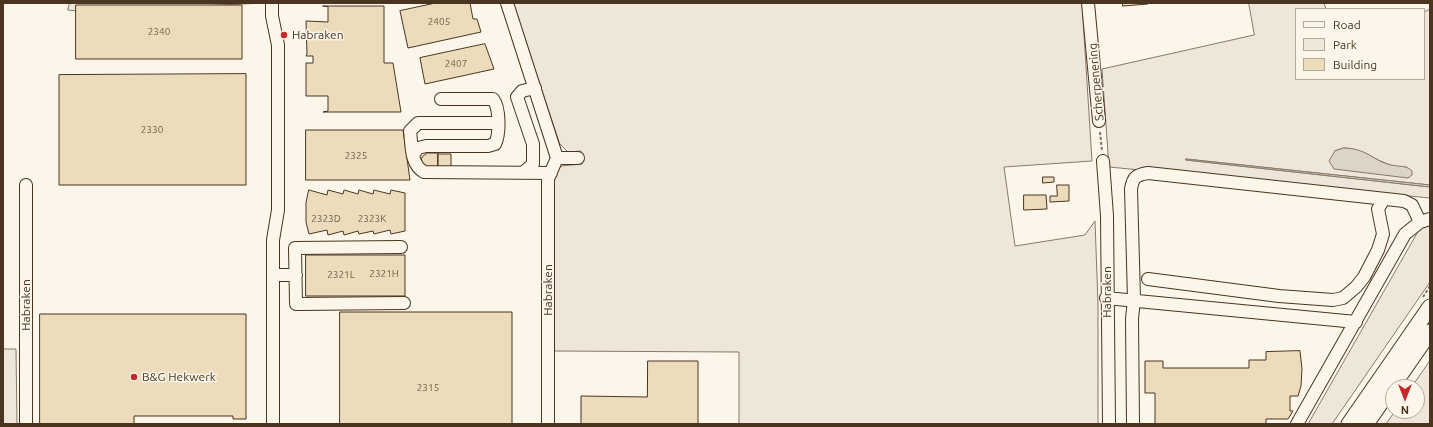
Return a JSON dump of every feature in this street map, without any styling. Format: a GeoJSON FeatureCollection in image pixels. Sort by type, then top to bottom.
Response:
{"type":"FeatureCollection","features":[{"type":"Feature","properties":{"kind":"main road"},"geometry":{"type":"LineString","coordinates":[[1349,424],[1430,307]]}},
{"type":"Feature","properties":{"kind":"main road"},"geometry":{"type":"LineString","coordinates":[[1366,424],[1430,332]]}},
{"type":"Feature","properties":{"kind":"street"},"geometry":{"type":"LineString","coordinates":[[272,3],[272,16],[278,45],[278,210],[273,240],[273,424]]}},
{"type":"Feature","properties":{"kind":"street"},"geometry":{"type":"LineString","coordinates":[[507,3],[557,158],[578,158]]}},
{"type":"Feature","properties":{"kind":"street","name":"Scherpenering"},"geometry":{"type":"LineString","coordinates":[[1088,3],[1099,121]]}},
{"type":"Feature","properties":{"kind":"street"},"geometry":{"type":"LineString","coordinates":[[523,173],[533,164],[533,144],[518,97],[522,91],[535,88]]}},
{"type":"Feature","properties":{"kind":"street"},"geometry":{"type":"LineString","coordinates":[[413,155],[418,148],[426,146],[488,146],[494,144],[498,138],[498,105],[493,99],[441,99]]}},
{"type":"Feature","properties":{"kind":"street"},"geometry":{"type":"LineString","coordinates":[[498,123],[418,123],[410,131],[416,168],[424,172],[551,173]]}},
{"type":"Feature","properties":{"kind":"street","name":"Habraken"},"geometry":{"type":"LineString","coordinates":[[548,424],[548,179],[557,158]]}},
{"type":"Feature","properties":{"kind":"street","name":"Habraken"},"geometry":{"type":"LineString","coordinates":[[1103,161],[1107,216],[1106,298],[1109,424]]}},
{"type":"Feature","properties":{"kind":"street"},"geometry":{"type":"LineString","coordinates":[[1134,424],[1132,319],[1134,299],[1131,189],[1133,179],[1138,175],[1148,173],[1404,201],[1412,205],[1425,221],[1405,234],[1297,424]]}},
{"type":"Feature","properties":{"kind":"street","name":"Habraken"},"geometry":{"type":"LineString","coordinates":[[26,185],[26,424]]}},
{"type":"Feature","properties":{"kind":"street"},"geometry":{"type":"LineString","coordinates":[[1148,279],[1279,296],[1333,300],[1343,298],[1356,287],[1364,277],[1378,250],[1383,234],[1378,209],[1384,199]]}},
{"type":"Feature","properties":{"kind":"street"},"geometry":{"type":"LineString","coordinates":[[401,247],[295,248],[296,304],[404,303]]}},
{"type":"Feature","properties":{"kind":"street"},"geometry":{"type":"LineString","coordinates":[[273,275],[296,275]]}},
{"type":"Feature","properties":{"kind":"street"},"geometry":{"type":"LineString","coordinates":[[1106,298],[1134,299],[1356,322]]}},
{"type":"Feature","properties":{"kind":"path","name":"Scherpenering"},"geometry":{"type":"LineString","coordinates":[[1099,121],[1103,161]]}},
{"type":"Feature","properties":{"kind":"green space"},"geometry":{"type":"Polygon","coordinates":[[[70,3],[266,3],[77,11],[68,10],[70,3]]]}},
{"type":"Feature","properties":{"kind":"green space"},"geometry":{"type":"Polygon","coordinates":[[[513,3],[1082,3],[1092,161],[1004,167],[1015,246],[1085,235],[1095,221],[1098,304],[1098,424],[739,424],[739,352],[553,351],[553,177],[561,166],[582,164],[581,151],[568,152],[560,144],[513,3]]]}},
{"type":"Feature","properties":{"kind":"green space"},"geometry":{"type":"Polygon","coordinates":[[[1249,3],[1324,3],[1326,8],[1295,8],[1295,80],[1425,80],[1425,12],[1430,9],[1430,185],[1186,160],[1430,187],[1430,198],[1109,167],[1102,69],[1254,35],[1249,3]],[[1344,148],[1335,151],[1408,178],[1407,167],[1390,165],[1361,152],[1344,148]]]}},
{"type":"Feature","properties":{"kind":"green space"},"geometry":{"type":"Polygon","coordinates":[[[1430,224],[1430,282],[1332,424],[1308,424],[1420,228],[1430,224]]]}},
{"type":"Feature","properties":{"kind":"green space"},"geometry":{"type":"Polygon","coordinates":[[[3,349],[16,349],[17,424],[3,424],[3,349]]]}},
{"type":"Feature","properties":{"kind":"green space"},"geometry":{"type":"Polygon","coordinates":[[[1430,361],[1430,424],[1386,424],[1389,419],[1425,419],[1425,379],[1418,379],[1430,361]]]}},
{"type":"Feature","properties":{"kind":"shaded area"},"geometry":{"type":"Polygon","coordinates":[[[1344,148],[1359,150],[1379,161],[1391,165],[1403,166],[1412,171],[1412,175],[1408,178],[1334,169],[1329,161],[1335,151],[1344,148]]]}},
{"type":"Feature","properties":{"kind":"shaded area"},"geometry":{"type":"Polygon","coordinates":[[[1186,160],[1430,185],[1430,187],[1186,160]]]}},
{"type":"Feature","properties":{"kind":"building"},"geometry":{"type":"Polygon","coordinates":[[[436,3],[470,3],[473,19],[477,19],[481,32],[408,48],[400,11],[436,3]]]}},
{"type":"Feature","properties":{"kind":"building"},"geometry":{"type":"Polygon","coordinates":[[[1123,3],[1148,3],[1148,4],[1123,6],[1123,3]]]}},
{"type":"Feature","properties":{"kind":"building"},"geometry":{"type":"Polygon","coordinates":[[[76,5],[242,5],[242,59],[76,59],[76,5]]]}},
{"type":"Feature","properties":{"kind":"building"},"geometry":{"type":"Polygon","coordinates":[[[323,6],[384,6],[384,63],[393,63],[401,112],[323,112],[328,111],[328,96],[306,96],[306,63],[313,63],[313,56],[306,56],[306,21],[328,22],[328,7],[323,6]]]}},
{"type":"Feature","properties":{"kind":"building"},"geometry":{"type":"Polygon","coordinates":[[[485,44],[494,69],[425,84],[420,58],[485,44]]]}},
{"type":"Feature","properties":{"kind":"building"},"geometry":{"type":"Polygon","coordinates":[[[246,74],[246,185],[59,185],[59,75],[246,74]]]}},
{"type":"Feature","properties":{"kind":"building"},"geometry":{"type":"Polygon","coordinates":[[[306,130],[403,130],[410,180],[306,180],[306,130]]]}},
{"type":"Feature","properties":{"kind":"building"},"geometry":{"type":"Polygon","coordinates":[[[428,153],[438,153],[438,168],[424,167],[421,161],[422,157],[428,153]]]}},
{"type":"Feature","properties":{"kind":"building"},"geometry":{"type":"Polygon","coordinates":[[[438,154],[451,154],[451,169],[438,169],[438,154]]]}},
{"type":"Feature","properties":{"kind":"building"},"geometry":{"type":"Polygon","coordinates":[[[1043,177],[1054,177],[1054,182],[1043,183],[1043,177]]]}},
{"type":"Feature","properties":{"kind":"building"},"geometry":{"type":"Polygon","coordinates":[[[1057,185],[1069,185],[1069,201],[1050,202],[1050,196],[1057,196],[1057,185]]]}},
{"type":"Feature","properties":{"kind":"building"},"geometry":{"type":"Polygon","coordinates":[[[309,190],[327,195],[328,190],[343,194],[344,190],[358,194],[359,190],[373,194],[374,190],[390,194],[391,190],[405,193],[405,231],[391,234],[390,230],[374,234],[373,231],[359,234],[358,231],[344,235],[343,231],[328,235],[327,230],[309,234],[306,222],[306,203],[309,190]]]}},
{"type":"Feature","properties":{"kind":"building"},"geometry":{"type":"Polygon","coordinates":[[[1024,195],[1046,195],[1047,209],[1024,210],[1024,195]]]}},
{"type":"Feature","properties":{"kind":"building"},"geometry":{"type":"Polygon","coordinates":[[[306,255],[405,255],[405,296],[306,296],[306,255]]]}},
{"type":"Feature","properties":{"kind":"building"},"geometry":{"type":"Polygon","coordinates":[[[340,312],[512,312],[512,424],[340,424],[340,312]]]}},
{"type":"Feature","properties":{"kind":"building"},"geometry":{"type":"Polygon","coordinates":[[[40,314],[246,314],[246,419],[233,419],[233,416],[134,416],[134,424],[40,424],[40,314]]]}},
{"type":"Feature","properties":{"kind":"building"},"geometry":{"type":"Polygon","coordinates":[[[1300,351],[1302,369],[1301,386],[1298,396],[1290,396],[1290,411],[1293,411],[1288,419],[1266,419],[1266,424],[1155,424],[1155,393],[1145,393],[1145,361],[1163,361],[1163,368],[1249,368],[1249,360],[1266,360],[1266,352],[1300,351]]]}},
{"type":"Feature","properties":{"kind":"building"},"geometry":{"type":"Polygon","coordinates":[[[648,361],[698,361],[698,424],[581,424],[581,396],[647,397],[648,361]]]}},
{"type":"Feature","properties":{"kind":"place","name":"Habraken"},"geometry":{"type":"Point","coordinates":[284,35]}},
{"type":"Feature","properties":{"kind":"place","name":"B&G Hekwerk"},"geometry":{"type":"Point","coordinates":[134,377]}}]}
